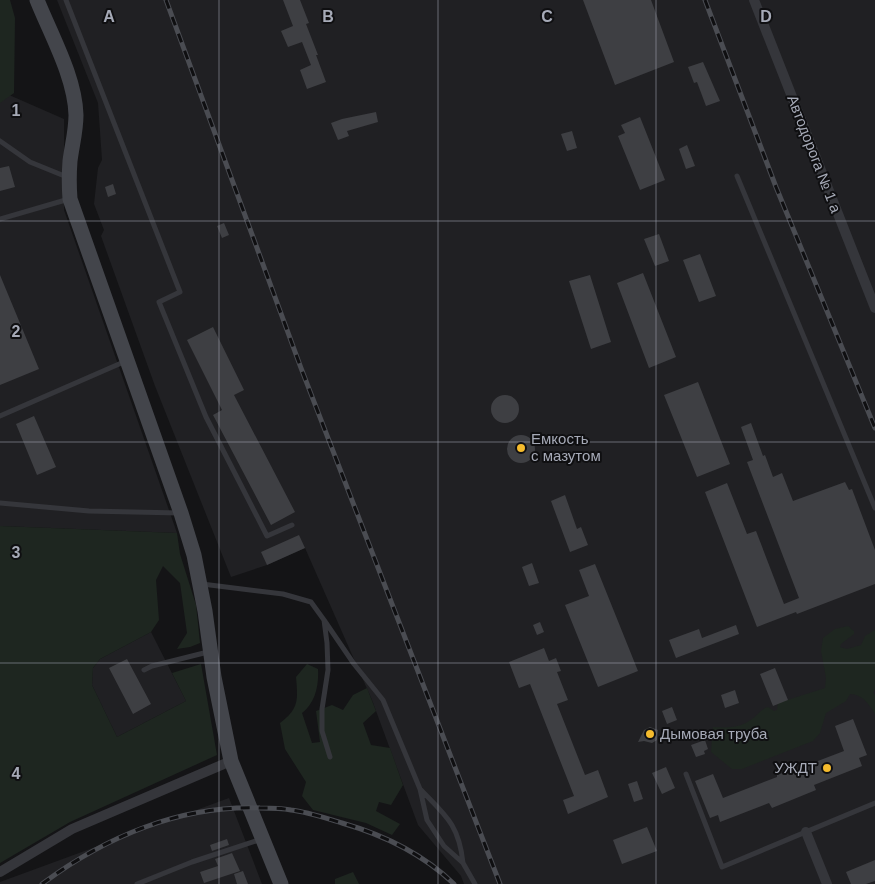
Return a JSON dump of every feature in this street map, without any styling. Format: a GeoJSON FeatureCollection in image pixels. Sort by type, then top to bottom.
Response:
{"type":"FeatureCollection","features":[{"type":"Feature","properties":{"kind":"street"},"geometry":{"type":"LineString","coordinates":[[37,0],[70,79],[74,98],[76,115],[69,178],[70,199],[181,513],[194,555],[231,761],[281,884]]}},
{"type":"Feature","properties":{"kind":"street","name":"Автодорога № 1 а"},"geometry":{"type":"LineString","coordinates":[[754,0],[875,308]]}},
{"type":"Feature","properties":{"kind":"street"},"geometry":{"type":"LineString","coordinates":[[0,874],[72,829],[231,761]]}},
{"type":"Feature","properties":{"kind":"street"},"geometry":{"type":"LineString","coordinates":[[806,832],[827,884]]}},
{"type":"Feature","properties":{"kind":"lane"},"geometry":{"type":"LineString","coordinates":[[66,0],[180,292],[159,302],[206,417],[267,536],[292,525]]}},
{"type":"Feature","properties":{"kind":"lane"},"geometry":{"type":"LineString","coordinates":[[0,140],[30,162],[69,178]]}},
{"type":"Feature","properties":{"kind":"lane"},"geometry":{"type":"LineString","coordinates":[[737,176],[875,508]]}},
{"type":"Feature","properties":{"kind":"lane"},"geometry":{"type":"LineString","coordinates":[[0,218],[70,199]]}},
{"type":"Feature","properties":{"kind":"lane"},"geometry":{"type":"LineString","coordinates":[[0,416],[127,361]]}},
{"type":"Feature","properties":{"kind":"lane"},"geometry":{"type":"LineString","coordinates":[[0,503],[90,510],[181,513]]}},
{"type":"Feature","properties":{"kind":"lane"},"geometry":{"type":"LineString","coordinates":[[200,584],[283,594],[312,602],[354,664],[383,700],[420,789],[427,820],[444,846],[463,862],[476,884]]}},
{"type":"Feature","properties":{"kind":"lane"},"geometry":{"type":"LineString","coordinates":[[324,620],[328,642],[328,670],[322,708],[322,731],[330,757]]}},
{"type":"Feature","properties":{"kind":"lane"},"geometry":{"type":"LineString","coordinates":[[144,670],[152,666],[210,651]]}},
{"type":"Feature","properties":{"kind":"lane"},"geometry":{"type":"LineString","coordinates":[[686,774],[722,867],[875,803]]}},
{"type":"Feature","properties":{"kind":"lane"},"geometry":{"type":"LineString","coordinates":[[420,789],[443,812],[455,828],[461,845],[463,862]]}},
{"type":"Feature","properties":{"kind":"lane"},"geometry":{"type":"LineString","coordinates":[[138,884],[192,862],[262,839]]}},
{"type":"Feature","properties":{"kind":"shaded area"},"geometry":{"type":"Polygon","coordinates":[[[0,0],[10,0],[15,18],[14,93],[0,103],[0,0]]]}},
{"type":"Feature","properties":{"kind":"shaded area"},"geometry":{"type":"Polygon","coordinates":[[[57,0],[875,0],[875,884],[464,884],[461,876],[418,825],[372,700],[305,548],[267,565],[231,577],[155,386],[101,236],[104,230],[94,204],[98,168],[102,160],[98,103],[57,0]]]}},
{"type":"Feature","properties":{"kind":"shaded area"},"geometry":{"type":"Polygon","coordinates":[[[0,91],[64,119],[64,210],[177,533],[0,526],[0,91]]]}},
{"type":"Feature","properties":{"kind":"shaded area"},"geometry":{"type":"Polygon","coordinates":[[[0,526],[177,533],[180,554],[196,605],[200,643],[177,649],[187,633],[180,583],[163,566],[156,580],[159,620],[151,632],[100,659],[93,668],[92,685],[117,737],[186,701],[172,673],[201,664],[217,755],[70,822],[0,863],[0,526]]]}},
{"type":"Feature","properties":{"kind":"shaded area"},"geometry":{"type":"Polygon","coordinates":[[[848,626],[854,631],[854,634],[841,644],[840,647],[847,649],[861,645],[865,636],[875,630],[875,689],[873,693],[875,695],[875,714],[868,703],[862,698],[850,694],[846,701],[826,713],[820,733],[813,741],[742,769],[732,769],[711,752],[713,727],[738,726],[752,719],[768,707],[774,711],[777,710],[778,703],[825,688],[826,678],[821,651],[823,638],[835,629],[848,626]]]}},
{"type":"Feature","properties":{"kind":"shaded area"},"geometry":{"type":"Polygon","coordinates":[[[151,632],[186,701],[117,737],[92,685],[93,668],[100,659],[151,632]]]}},
{"type":"Feature","properties":{"kind":"shaded area"},"geometry":{"type":"Polygon","coordinates":[[[307,664],[318,669],[318,682],[315,694],[310,704],[302,713],[312,743],[320,742],[316,711],[332,705],[343,710],[353,695],[367,688],[376,711],[363,723],[371,745],[390,748],[403,785],[391,805],[379,802],[376,811],[400,824],[392,835],[366,823],[313,810],[302,796],[306,782],[285,749],[280,723],[294,708],[297,698],[296,677],[307,664]]]}},
{"type":"Feature","properties":{"kind":"shaded area"},"geometry":{"type":"Polygon","coordinates":[[[229,798],[262,884],[0,884],[0,882],[229,798]]]}},
{"type":"Feature","properties":{"kind":"shaded area"},"geometry":{"type":"Polygon","coordinates":[[[353,872],[359,884],[335,884],[335,879],[353,872]]]}},
{"type":"Feature","properties":{"kind":"building"},"geometry":{"type":"Polygon","coordinates":[[[283,0],[300,0],[309,23],[306,24],[326,82],[307,89],[300,70],[311,65],[302,42],[288,47],[281,31],[293,26],[283,0]]]}},
{"type":"Feature","properties":{"kind":"building"},"geometry":{"type":"Polygon","coordinates":[[[583,0],[651,0],[674,62],[615,85],[583,0]]]}},
{"type":"Feature","properties":{"kind":"building"},"geometry":{"type":"Polygon","coordinates":[[[703,62],[720,101],[706,106],[697,82],[694,83],[688,67],[703,62]]]}},
{"type":"Feature","properties":{"kind":"building"},"geometry":{"type":"Polygon","coordinates":[[[376,112],[378,122],[347,131],[349,136],[338,140],[331,123],[376,112]]]}},
{"type":"Feature","properties":{"kind":"building"},"geometry":{"type":"Polygon","coordinates":[[[640,117],[665,180],[640,190],[618,136],[625,133],[621,125],[640,117]]]}},
{"type":"Feature","properties":{"kind":"building"},"geometry":{"type":"Polygon","coordinates":[[[572,131],[577,148],[567,151],[561,134],[572,131]]]}},
{"type":"Feature","properties":{"kind":"building"},"geometry":{"type":"Polygon","coordinates":[[[687,145],[695,166],[686,169],[679,149],[687,145]]]}},
{"type":"Feature","properties":{"kind":"building"},"geometry":{"type":"Polygon","coordinates":[[[9,166],[15,187],[0,191],[0,168],[9,166]]]}},
{"type":"Feature","properties":{"kind":"building"},"geometry":{"type":"Polygon","coordinates":[[[113,184],[116,194],[108,197],[105,187],[113,184]]]}},
{"type":"Feature","properties":{"kind":"building"},"geometry":{"type":"Polygon","coordinates":[[[224,223],[229,235],[222,238],[217,226],[224,223]]]}},
{"type":"Feature","properties":{"kind":"building"},"geometry":{"type":"Polygon","coordinates":[[[659,234],[669,261],[655,266],[644,239],[659,234]]]}},
{"type":"Feature","properties":{"kind":"building"},"geometry":{"type":"Polygon","coordinates":[[[700,254],[716,296],[699,302],[683,260],[700,254]]]}},
{"type":"Feature","properties":{"kind":"building"},"geometry":{"type":"Polygon","coordinates":[[[643,273],[676,357],[649,368],[617,283],[643,273]]]}},
{"type":"Feature","properties":{"kind":"building"},"geometry":{"type":"Polygon","coordinates":[[[0,275],[39,369],[0,385],[0,275]]]}},
{"type":"Feature","properties":{"kind":"building"},"geometry":{"type":"Polygon","coordinates":[[[590,275],[611,342],[591,349],[569,281],[590,275]]]}},
{"type":"Feature","properties":{"kind":"building"},"geometry":{"type":"Polygon","coordinates":[[[213,327],[244,390],[234,395],[295,512],[271,525],[213,415],[222,410],[187,340],[213,327]]]}},
{"type":"Feature","properties":{"kind":"building"},"geometry":{"type":"Polygon","coordinates":[[[698,382],[730,464],[697,477],[664,395],[698,382]]]}},
{"type":"Feature","properties":{"kind":"building","name":"Емкость с мазутом"},"geometry":{"type":"Polygon","coordinates":[[[505,395],[515,399],[519,409],[515,419],[505,423],[495,419],[491,409],[495,399],[505,395]]]}},
{"type":"Feature","properties":{"kind":"building"},"geometry":{"type":"Polygon","coordinates":[[[34,416],[56,467],[37,475],[16,424],[34,416]]]}},
{"type":"Feature","properties":{"kind":"building"},"geometry":{"type":"Polygon","coordinates":[[[751,423],[773,477],[782,473],[793,501],[845,482],[849,490],[852,489],[875,550],[875,584],[757,627],[705,492],[727,483],[747,534],[756,531],[784,604],[799,598],[747,462],[753,460],[741,427],[751,423]]]}},
{"type":"Feature","properties":{"kind":"building","name":"Емкость с мазутом"},"geometry":{"type":"Polygon","coordinates":[[[521,435],[531,439],[535,449],[531,459],[521,463],[511,459],[507,449],[511,439],[521,435]]]}},
{"type":"Feature","properties":{"kind":"building"},"geometry":{"type":"Polygon","coordinates":[[[565,495],[577,529],[581,527],[588,545],[570,552],[551,501],[565,495]]]}},
{"type":"Feature","properties":{"kind":"building"},"geometry":{"type":"Polygon","coordinates":[[[299,535],[305,548],[267,565],[261,552],[299,535]]]}},
{"type":"Feature","properties":{"kind":"building"},"geometry":{"type":"Polygon","coordinates":[[[532,563],[539,583],[529,586],[522,567],[532,563]]]}},
{"type":"Feature","properties":{"kind":"building"},"geometry":{"type":"Polygon","coordinates":[[[595,564],[638,671],[598,687],[565,605],[589,596],[579,570],[595,564]]]}},
{"type":"Feature","properties":{"kind":"building"},"geometry":{"type":"Polygon","coordinates":[[[540,622],[544,632],[537,635],[533,625],[540,622]]]}},
{"type":"Feature","properties":{"kind":"building"},"geometry":{"type":"Polygon","coordinates":[[[736,625],[739,634],[676,658],[669,640],[699,629],[702,638],[736,625]]]}},
{"type":"Feature","properties":{"kind":"building"},"geometry":{"type":"Polygon","coordinates":[[[544,648],[549,661],[556,658],[561,671],[557,672],[568,700],[557,704],[585,775],[598,770],[608,797],[568,814],[563,800],[574,796],[530,684],[519,688],[509,662],[544,648]]]}},
{"type":"Feature","properties":{"kind":"building"},"geometry":{"type":"Polygon","coordinates":[[[127,659],[151,704],[133,714],[109,668],[127,659]]]}},
{"type":"Feature","properties":{"kind":"building"},"geometry":{"type":"Polygon","coordinates":[[[775,668],[788,700],[773,706],[760,674],[775,668]]]}},
{"type":"Feature","properties":{"kind":"building"},"geometry":{"type":"Polygon","coordinates":[[[735,690],[739,703],[725,708],[721,695],[735,690]]]}},
{"type":"Feature","properties":{"kind":"building"},"geometry":{"type":"Polygon","coordinates":[[[672,707],[677,720],[667,724],[662,711],[672,707]]]}},
{"type":"Feature","properties":{"kind":"building","name":"УЖДТ"},"geometry":{"type":"Polygon","coordinates":[[[853,719],[867,755],[859,758],[862,766],[814,785],[816,790],[772,808],[769,803],[720,822],[718,815],[710,818],[695,781],[713,774],[723,798],[777,777],[777,775],[844,751],[835,726],[853,719]]]}},
{"type":"Feature","properties":{"kind":"building","name":"Дымовая труба"},"geometry":{"type":"Polygon","coordinates":[[[650,727],[658,730],[657,740],[652,743],[638,742],[644,730],[650,727]]]}},
{"type":"Feature","properties":{"kind":"building"},"geometry":{"type":"Polygon","coordinates":[[[705,740],[708,749],[704,751],[705,754],[696,757],[691,745],[705,740]]]}},
{"type":"Feature","properties":{"kind":"building"},"geometry":{"type":"Polygon","coordinates":[[[666,767],[675,788],[662,794],[652,773],[666,767]]]}},
{"type":"Feature","properties":{"kind":"building"},"geometry":{"type":"Polygon","coordinates":[[[637,781],[643,799],[634,802],[628,784],[637,781]]]}},
{"type":"Feature","properties":{"kind":"building"},"geometry":{"type":"Polygon","coordinates":[[[647,827],[657,851],[622,864],[613,840],[647,827]]]}},
{"type":"Feature","properties":{"kind":"building"},"geometry":{"type":"Polygon","coordinates":[[[227,839],[229,845],[212,851],[210,845],[227,839]]]}},
{"type":"Feature","properties":{"kind":"building"},"geometry":{"type":"Polygon","coordinates":[[[232,853],[240,871],[204,883],[200,872],[218,866],[215,859],[232,853]]]}},
{"type":"Feature","properties":{"kind":"building"},"geometry":{"type":"Polygon","coordinates":[[[875,860],[875,881],[866,884],[851,884],[846,872],[875,860]]]}},
{"type":"Feature","properties":{"kind":"building"},"geometry":{"type":"Polygon","coordinates":[[[243,871],[248,884],[237,884],[234,874],[243,871]]]}},
{"type":"Feature","properties":{"kind":"railway"},"geometry":{"type":"LineString","coordinates":[[166,0],[301,368],[500,884]]}},
{"type":"Feature","properties":{"kind":"railway"},"geometry":{"type":"LineString","coordinates":[[705,0],[776,187],[875,428]]}},
{"type":"Feature","properties":{"kind":"railway"},"geometry":{"type":"LineString","coordinates":[[42,884],[91,852],[145,827],[172,818],[230,808],[283,809],[304,812],[373,833],[416,855],[454,884]]}},
{"type":"Feature","properties":{"kind":"place","name":"Емкость с мазутом"},"geometry":{"type":"Point","coordinates":[521,448]}},
{"type":"Feature","properties":{"kind":"place","name":"Дымовая труба"},"geometry":{"type":"Point","coordinates":[650,734]}},
{"type":"Feature","properties":{"kind":"place","name":"УЖДТ"},"geometry":{"type":"Point","coordinates":[827,768]}}]}
